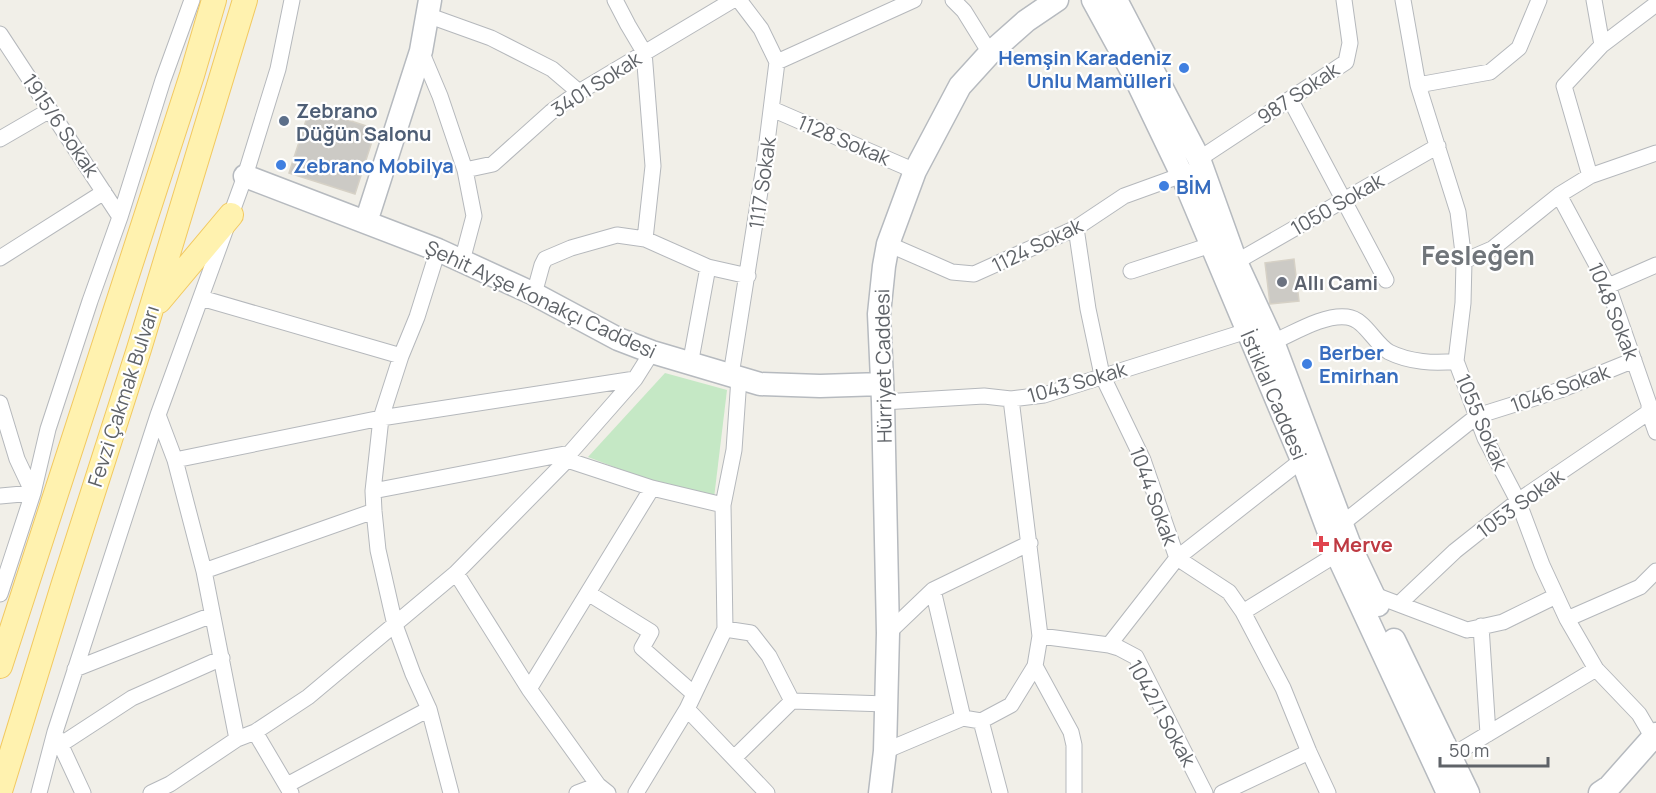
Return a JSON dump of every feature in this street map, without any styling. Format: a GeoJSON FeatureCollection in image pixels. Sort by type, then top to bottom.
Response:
{"type":"FeatureCollection","features":[{"type":"Feature","properties":{"kind":"main road","name":"Fevzi Çakmak Bulvarı"},"geometry":{"type":"LineString","coordinates":[[0,666],[192,75],[213,0]]}},
{"type":"Feature","properties":{"kind":"main road","name":"Fevzi Çakmak Bulvarı"},"geometry":{"type":"LineString","coordinates":[[0,791],[245,0]]}},
{"type":"Feature","properties":{"kind":"main road"},"geometry":{"type":"LineString","coordinates":[[151,309],[231,215]]}},
{"type":"Feature","properties":{"kind":"street"},"geometry":{"type":"LineString","coordinates":[[0,594],[33,493],[48,429],[120,217],[163,80],[192,0]]}},
{"type":"Feature","properties":{"kind":"street"},"geometry":{"type":"LineString","coordinates":[[39,793],[58,738],[75,669],[158,415],[245,176],[278,69],[292,0]]}},
{"type":"Feature","properties":{"kind":"street"},"geometry":{"type":"LineString","coordinates":[[615,0],[644,52],[653,166],[645,239]]}},
{"type":"Feature","properties":{"kind":"street","name":"3401 Sokak"},"geometry":{"type":"LineString","coordinates":[[465,170],[493,164],[551,112],[579,92],[733,0]]}},
{"type":"Feature","properties":{"kind":"street"},"geometry":{"type":"LineString","coordinates":[[739,0],[761,29],[777,62],[914,0]]}},
{"type":"Feature","properties":{"kind":"street"},"geometry":{"type":"LineString","coordinates":[[954,0],[964,11],[990,53]]}},
{"type":"Feature","properties":{"kind":"street","name":"Hürriyet Caddesi"},"geometry":{"type":"LineString","coordinates":[[880,793],[885,751],[888,633],[879,314],[888,244],[915,171],[960,86],[990,53],[1026,21],[1057,0]]}},
{"type":"Feature","properties":{"kind":"street","name":"İstiklal Caddesi"},"geometry":{"type":"LineString","coordinates":[[1093,0],[1134,75],[1182,175],[1211,245],[1261,332]]}},
{"type":"Feature","properties":{"kind":"street","name":"İstiklal Caddesi"},"geometry":{"type":"LineString","coordinates":[[1116,0],[1199,159],[1343,550],[1448,793]]}},
{"type":"Feature","properties":{"kind":"street","name":"987 Sokak"},"geometry":{"type":"LineString","coordinates":[[1199,159],[1346,62],[1350,43],[1344,0]]}},
{"type":"Feature","properties":{"kind":"street","name":"1055 Sokak"},"geometry":{"type":"LineString","coordinates":[[1403,0],[1418,85],[1458,212],[1464,261],[1463,303],[1456,361],[1485,438],[1518,501],[1542,565],[1567,619],[1596,669],[1639,714],[1655,739]]}},
{"type":"Feature","properties":{"kind":"street"},"geometry":{"type":"LineString","coordinates":[[1418,85],[1490,72],[1519,48],[1539,0]]}},
{"type":"Feature","properties":{"kind":"street"},"geometry":{"type":"LineString","coordinates":[[1594,0],[1602,45]]}},
{"type":"Feature","properties":{"kind":"street"},"geometry":{"type":"LineString","coordinates":[[1590,176],[1564,86],[1602,45],[1656,4]]}},
{"type":"Feature","properties":{"kind":"street"},"geometry":{"type":"LineString","coordinates":[[366,222],[422,51],[428,7],[552,69],[579,92]]}},
{"type":"Feature","properties":{"kind":"street","name":"1915/6 Sokak"},"geometry":{"type":"LineString","coordinates":[[1,36],[120,217]]}},
{"type":"Feature","properties":{"kind":"street"},"geometry":{"type":"LineString","coordinates":[[422,51],[465,170],[474,216],[462,261]]}},
{"type":"Feature","properties":{"kind":"street","name":"1117 Sokak"},"geometry":{"type":"LineString","coordinates":[[725,629],[723,505],[734,450],[735,376],[777,62]]}},
{"type":"Feature","properties":{"kind":"street"},"geometry":{"type":"LineString","coordinates":[[1290,99],[1386,280]]}},
{"type":"Feature","properties":{"kind":"street","name":"1128 Sokak"},"geometry":{"type":"LineString","coordinates":[[772,109],[915,171]]}},
{"type":"Feature","properties":{"kind":"street"},"geometry":{"type":"LineString","coordinates":[[0,139],[50,110]]}},
{"type":"Feature","properties":{"kind":"street","name":"1050 Sokak"},"geometry":{"type":"LineString","coordinates":[[1236,262],[1438,146]]}},
{"type":"Feature","properties":{"kind":"street"},"geometry":{"type":"LineString","coordinates":[[1464,261],[1492,249],[1558,195],[1590,176],[1656,153]]}},
{"type":"Feature","properties":{"kind":"street","name":"1124 Sokak"},"geometry":{"type":"LineString","coordinates":[[888,244],[952,272],[974,274],[1076,228],[1124,196],[1182,175]]}},
{"type":"Feature","properties":{"kind":"street","name":"Şehit Ayşe Konakçı Caddesi"},"geometry":{"type":"LineString","coordinates":[[245,176],[438,250],[534,294],[618,339],[690,365],[760,384],[820,386],[882,393]]}},
{"type":"Feature","properties":{"kind":"street"},"geometry":{"type":"LineString","coordinates":[[0,258],[104,192]]}},
{"type":"Feature","properties":{"kind":"street","name":"1048 Sokak"},"geometry":{"type":"LineString","coordinates":[[1558,195],[1608,286],[1651,405],[1656,432]]}},
{"type":"Feature","properties":{"kind":"street","name":"1044 Sokak"},"geometry":{"type":"LineString","coordinates":[[1076,228],[1088,309],[1102,375],[1143,460],[1177,558],[1229,592],[1243,612],[1283,688],[1328,793]]}},
{"type":"Feature","properties":{"kind":"street"},"geometry":{"type":"LineString","coordinates":[[534,294],[542,265],[546,259],[571,248],[617,236],[645,239],[708,267],[748,276]]}},
{"type":"Feature","properties":{"kind":"street"},"geometry":{"type":"LineString","coordinates":[[1131,271],[1211,245]]}},
{"type":"Feature","properties":{"kind":"street"},"geometry":{"type":"LineString","coordinates":[[438,250],[381,418],[373,491],[378,550],[395,625],[429,710],[451,793]]}},
{"type":"Feature","properties":{"kind":"street"},"geometry":{"type":"LineString","coordinates":[[1608,286],[1656,265]]}},
{"type":"Feature","properties":{"kind":"street"},"geometry":{"type":"LineString","coordinates":[[690,365],[708,267]]}},
{"type":"Feature","properties":{"kind":"street"},"geometry":{"type":"LineString","coordinates":[[201,298],[401,356]]}},
{"type":"Feature","properties":{"kind":"street","name":"1043 Sokak"},"geometry":{"type":"LineString","coordinates":[[882,393],[1011,399],[1044,395],[1102,375],[1261,332],[1324,319],[1348,317],[1359,323],[1388,351],[1410,359],[1438,363],[1456,361]]}},
{"type":"Feature","properties":{"kind":"street"},"geometry":{"type":"LineString","coordinates":[[151,793],[170,784],[237,739],[255,732],[308,697],[456,573],[568,457],[635,380],[652,352]]}},
{"type":"Feature","properties":{"kind":"street","name":"1046 Sokak"},"geometry":{"type":"LineString","coordinates":[[1342,523],[1477,416],[1560,390],[1634,360]]}},
{"type":"Feature","properties":{"kind":"street"},"geometry":{"type":"LineString","coordinates":[[175,460],[381,418],[635,380]]}},
{"type":"Feature","properties":{"kind":"street"},"geometry":{"type":"LineString","coordinates":[[885,751],[963,718],[981,721],[1011,705],[1035,666],[1040,636],[1011,399]]}},
{"type":"Feature","properties":{"kind":"street","name":"1053 Sokak"},"geometry":{"type":"LineString","coordinates":[[1400,604],[1455,551],[1518,501],[1651,405]]}},
{"type":"Feature","properties":{"kind":"street"},"geometry":{"type":"LineString","coordinates":[[1,412],[16,459],[33,493]]}},
{"type":"Feature","properties":{"kind":"street"},"geometry":{"type":"LineString","coordinates":[[158,415],[175,460],[204,571],[237,739]]}},
{"type":"Feature","properties":{"kind":"street"},"geometry":{"type":"LineString","coordinates":[[373,491],[568,457],[652,488],[723,505]]}},
{"type":"Feature","properties":{"kind":"street"},"geometry":{"type":"LineString","coordinates":[[1109,645],[1177,558],[1312,464]]}},
{"type":"Feature","properties":{"kind":"street","name":"İstiklal Caddesi"},"geometry":{"type":"LineString","coordinates":[[1312,464],[1342,523],[1343,550],[1372,594],[1468,793]]}},
{"type":"Feature","properties":{"kind":"street"},"geometry":{"type":"LineString","coordinates":[[529,689],[652,488]]}},
{"type":"Feature","properties":{"kind":"street"},"geometry":{"type":"LineString","coordinates":[[0,496],[33,493]]}},
{"type":"Feature","properties":{"kind":"street"},"geometry":{"type":"LineString","coordinates":[[204,571],[374,511]]}},
{"type":"Feature","properties":{"kind":"street"},"geometry":{"type":"LineString","coordinates":[[888,633],[933,590],[1030,543]]}},
{"type":"Feature","properties":{"kind":"street"},"geometry":{"type":"LineString","coordinates":[[1243,612],[1343,550]]}},
{"type":"Feature","properties":{"kind":"street"},"geometry":{"type":"LineString","coordinates":[[1567,619],[1640,587],[1656,571]]}},
{"type":"Feature","properties":{"kind":"street"},"geometry":{"type":"LineString","coordinates":[[456,573],[529,689],[603,789],[577,793]]}},
{"type":"Feature","properties":{"kind":"street"},"geometry":{"type":"LineString","coordinates":[[933,590],[963,718]]}},
{"type":"Feature","properties":{"kind":"street"},"geometry":{"type":"LineString","coordinates":[[588,593],[651,632],[642,648],[694,694]]}},
{"type":"Feature","properties":{"kind":"street"},"geometry":{"type":"LineString","coordinates":[[1372,594],[1467,630],[1503,622],[1556,596]]}},
{"type":"Feature","properties":{"kind":"street"},"geometry":{"type":"LineString","coordinates":[[75,669],[212,615]]}},
{"type":"Feature","properties":{"kind":"street"},"geometry":{"type":"LineString","coordinates":[[1481,626],[1488,734]]}},
{"type":"Feature","properties":{"kind":"street"},"geometry":{"type":"LineString","coordinates":[[636,793],[687,710],[725,629],[751,633],[769,656],[792,700]]}},
{"type":"Feature","properties":{"kind":"street","name":"1042/1 Sokak"},"geometry":{"type":"LineString","coordinates":[[1040,636],[1109,645],[1136,657],[1205,793]]}},
{"type":"Feature","properties":{"kind":"street"},"geometry":{"type":"LineString","coordinates":[[58,738],[132,698],[222,658]]}},
{"type":"Feature","properties":{"kind":"street"},"geometry":{"type":"LineString","coordinates":[[1035,666],[1071,732],[1074,744],[1074,793]]}},
{"type":"Feature","properties":{"kind":"street"},"geometry":{"type":"LineString","coordinates":[[1451,756],[1596,669]]}},
{"type":"Feature","properties":{"kind":"street"},"geometry":{"type":"LineString","coordinates":[[734,758],[792,700],[887,704]]}},
{"type":"Feature","properties":{"kind":"street"},"geometry":{"type":"LineString","coordinates":[[255,732],[289,789],[429,710]]}},
{"type":"Feature","properties":{"kind":"street"},"geometry":{"type":"LineString","coordinates":[[687,710],[767,793]]}},
{"type":"Feature","properties":{"kind":"street"},"geometry":{"type":"LineString","coordinates":[[981,721],[1000,793]]}},
{"type":"Feature","properties":{"kind":"street"},"geometry":{"type":"LineString","coordinates":[[58,738],[82,793]]}},
{"type":"Feature","properties":{"kind":"street"},"geometry":{"type":"LineString","coordinates":[[1600,793],[1609,787],[1655,739]]}},
{"type":"Feature","properties":{"kind":"street"},"geometry":{"type":"LineString","coordinates":[[1222,793],[1309,752]]}},
{"type":"Feature","properties":{"kind":"green space"},"geometry":{"type":"Polygon","coordinates":[[[665,373],[727,390],[714,498],[651,481],[588,457],[665,373]]]}},
{"type":"Feature","properties":{"kind":"building"},"geometry":{"type":"Polygon","coordinates":[[[310,108],[376,129],[355,194],[289,173],[310,108]]]}},
{"type":"Feature","properties":{"kind":"building","name":"Allı Cami"},"geometry":{"type":"Polygon","coordinates":[[[1294,259],[1299,301],[1270,304],[1265,263],[1294,259]]]}},
{"type":"Feature","properties":{"kind":"place","name":"Hemşin Karadeniz Unlu Mamülleri"},"geometry":{"type":"Point","coordinates":[1184,68]}},
{"type":"Feature","properties":{"kind":"place","name":"Zebrano Düğün Salonu"},"geometry":{"type":"Point","coordinates":[284,121]}},
{"type":"Feature","properties":{"kind":"place","name":"Zebrano Mobilya"},"geometry":{"type":"Point","coordinates":[281,165]}},
{"type":"Feature","properties":{"kind":"place","name":"BİM"},"geometry":{"type":"Point","coordinates":[1164,186]}},
{"type":"Feature","properties":{"kind":"place","name":"Allı Cami"},"geometry":{"type":"Point","coordinates":[1282,282]}},
{"type":"Feature","properties":{"kind":"place","name":"Berber Emirhan"},"geometry":{"type":"Point","coordinates":[1307,364]}},
{"type":"Feature","properties":{"kind":"place","name":"Merve"},"geometry":{"type":"Point","coordinates":[1321,544]}},
{"type":"Feature","properties":{"kind":"district","name":"Fesleğen"},"geometry":{"type":"Point","coordinates":[1478,255]}}]}
